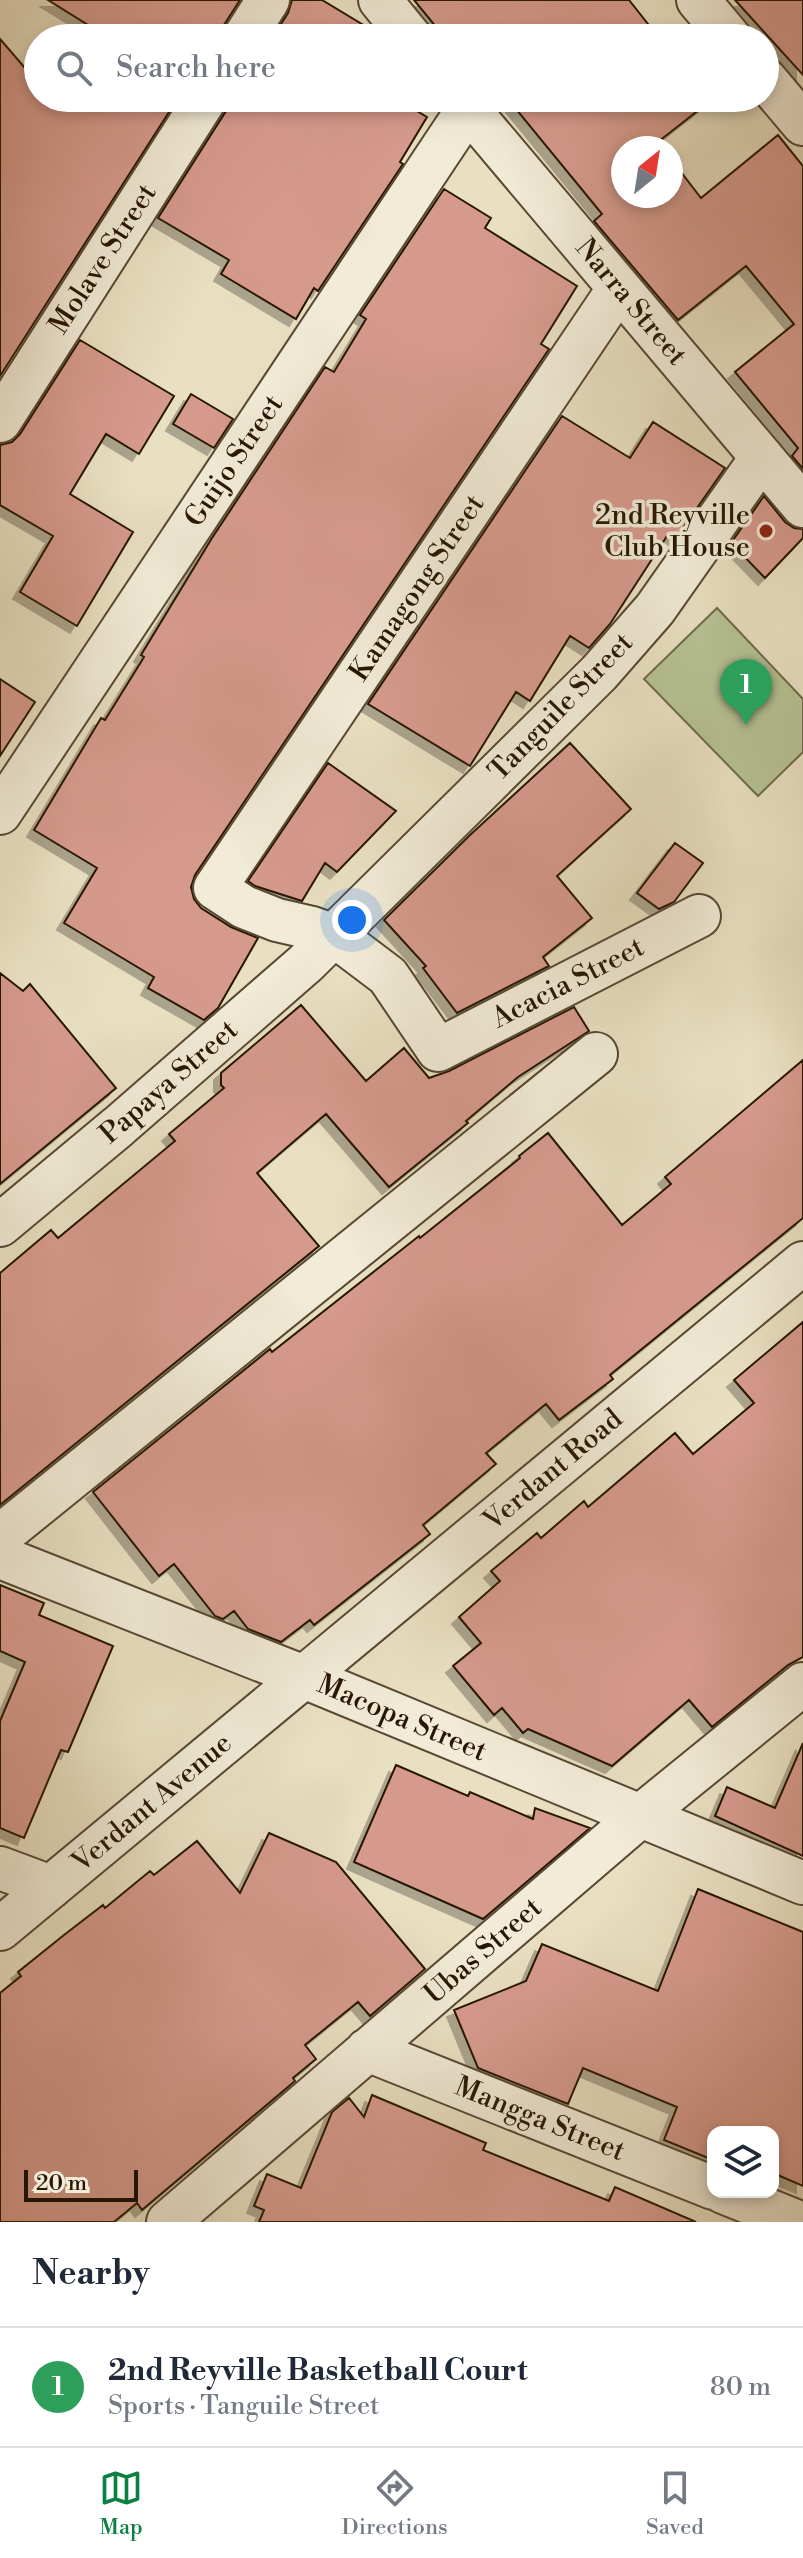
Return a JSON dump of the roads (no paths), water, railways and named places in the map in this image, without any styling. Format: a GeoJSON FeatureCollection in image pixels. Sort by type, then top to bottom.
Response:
{"type":"FeatureCollection","features":[{"type":"Feature","properties":{"kind":"street"},"geometry":{"type":"LineString","coordinates":[[253,24],[268,0]]}},
{"type":"Feature","properties":{"kind":"street"},"geometry":{"type":"LineString","coordinates":[[380,0],[400,24]]}},
{"type":"Feature","properties":{"kind":"street"},"geometry":{"type":"LineString","coordinates":[[698,0],[718,24]]}},
{"type":"Feature","properties":{"kind":"street"},"geometry":{"type":"LineString","coordinates":[[779,96],[803,124]]}},
{"type":"Feature","properties":{"kind":"street","name":"Molave Street"},"geometry":{"type":"LineString","coordinates":[[0,421],[197,112]]}},
{"type":"Feature","properties":{"kind":"street","name":"Guijo Street"},"geometry":{"type":"LineString","coordinates":[[4,799],[458,112]]}},
{"type":"Feature","properties":{"kind":"street","name":"Narra Street"},"geometry":{"type":"LineString","coordinates":[[470,112],[803,506]]}},
{"type":"Feature","properties":{"kind":"street","name":"Kamagong Street"},"geometry":{"type":"LineString","coordinates":[[335,936],[244,907],[215,888],[619,288]]}},
{"type":"Feature","properties":{"kind":"street","name":"Tanguile Street"},"geometry":{"type":"LineString","coordinates":[[335,936],[599,673],[655,609],[762,457]]}},
{"type":"Feature","properties":{"kind":"street","name":"Acacia Street"},"geometry":{"type":"LineString","coordinates":[[335,936],[388,976],[438,1050],[699,916]]}},
{"type":"Feature","properties":{"kind":"street","name":"Papaya Street"},"geometry":{"type":"LineString","coordinates":[[0,1225],[119,1126],[335,936]]}},
{"type":"Feature","properties":{"kind":"street"},"geometry":{"type":"LineString","coordinates":[[0,1536],[596,1054]]}},
{"type":"Feature","properties":{"kind":"street","name":"Verdant Road"},"geometry":{"type":"LineString","coordinates":[[304,1677],[803,1263]]}},
{"type":"Feature","properties":{"kind":"street","name":"Macopa Street"},"geometry":{"type":"LineString","coordinates":[[0,1557],[304,1677],[803,1883]]}},
{"type":"Feature","properties":{"kind":"street","name":"Verdant Avenue"},"geometry":{"type":"LineString","coordinates":[[0,1929],[304,1677]]}},
{"type":"Feature","properties":{"kind":"street","name":"Ubas Street"},"geometry":{"type":"LineString","coordinates":[[168,2222],[639,1817],[803,1684]]}},
{"type":"Feature","properties":{"kind":"street"},"geometry":{"type":"LineString","coordinates":[[0,1868],[51,1887]]}},
{"type":"Feature","properties":{"kind":"street","name":"Mangga Street"},"geometry":{"type":"LineString","coordinates":[[367,2050],[707,2186]]}},
{"type":"Feature","properties":{"kind":"street"},"geometry":{"type":"LineString","coordinates":[[738,2198],[798,2222]]}},
{"type":"Feature","properties":{"kind":"place","name":"2nd Reyville Club House"},"geometry":{"type":"Point","coordinates":[766,531]}},
{"type":"Feature","properties":{"kind":"place","name":"2nd Reyville Basketball Court"},"geometry":{"type":"Point","coordinates":[746,725]}}]}
